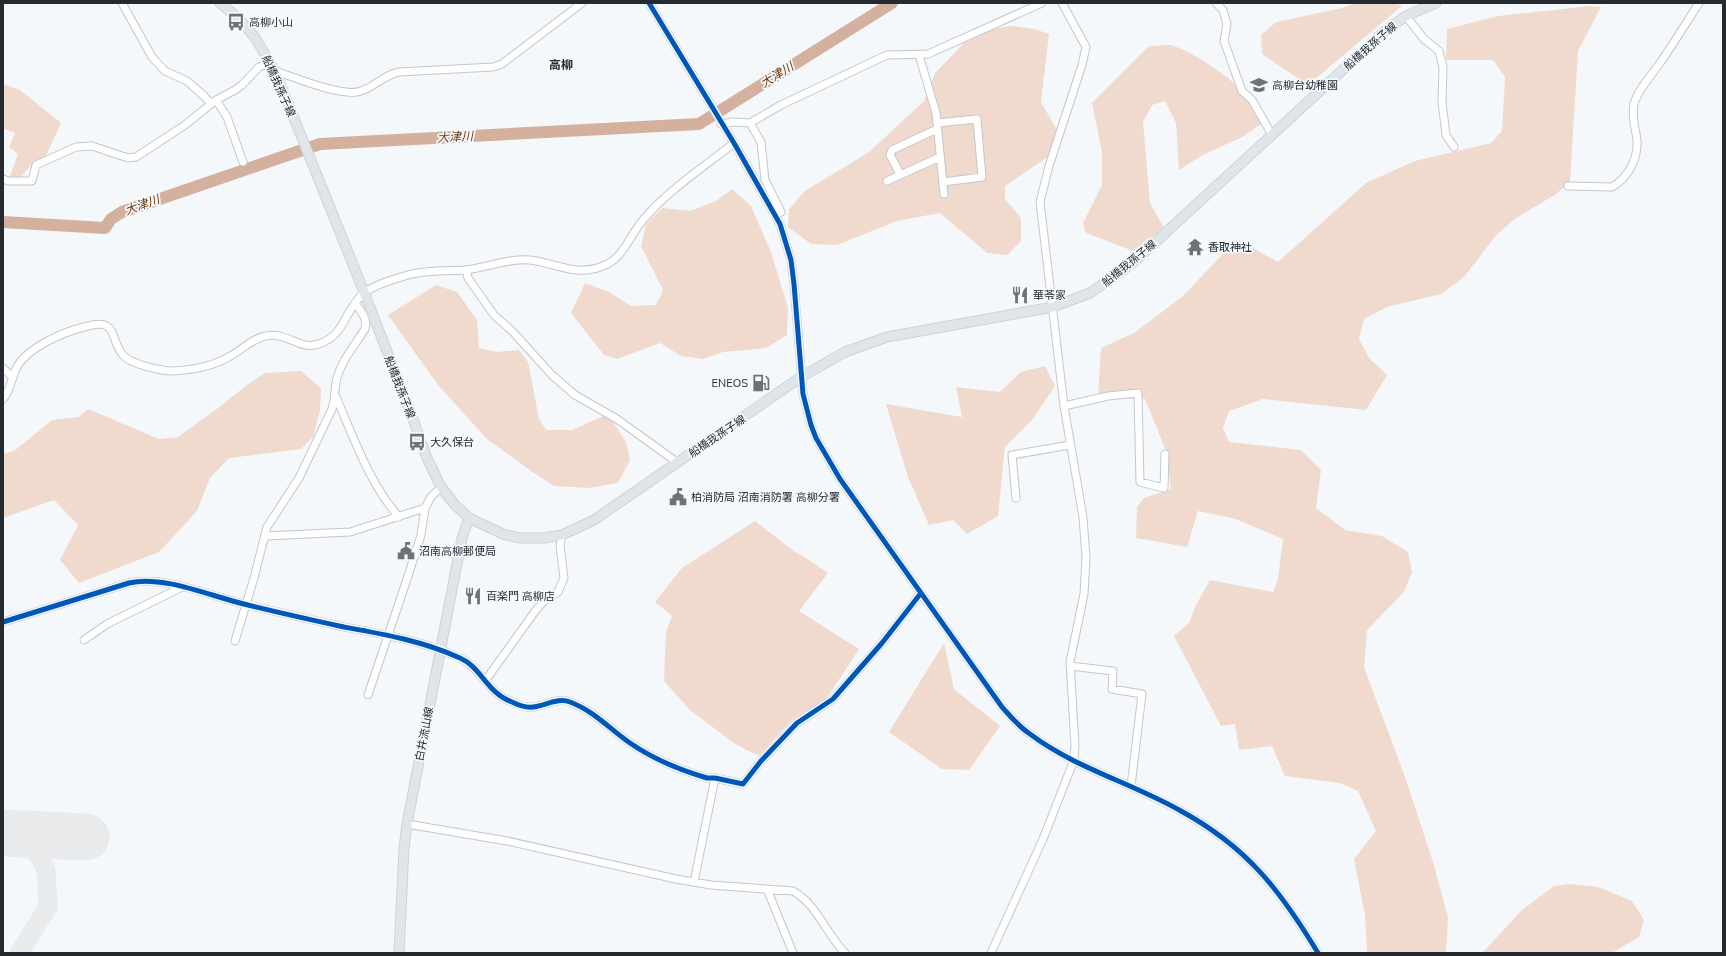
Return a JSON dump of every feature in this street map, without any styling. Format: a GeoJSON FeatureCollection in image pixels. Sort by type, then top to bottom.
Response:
{"type":"FeatureCollection","features":[{"type":"Feature","properties":{"kind":"main road","name":"船橋我孫子線"},"geometry":{"type":"LineString","coordinates":[[220,3],[239,19],[254,36],[273,67],[364,292],[410,411],[426,458],[441,487],[455,505],[469,518],[503,534],[519,538],[544,538],[562,535],[594,520],[801,377],[845,352],[887,337],[1053,307],[1090,293],[1122,272],[1366,47],[1406,16],[1436,3]]}},
{"type":"Feature","properties":{"kind":"main road","name":"白井流山線"},"geometry":{"type":"LineString","coordinates":[[399,953],[404,848],[407,824],[462,538],[469,518]]}},
{"type":"Feature","properties":{"kind":"street"},"geometry":{"type":"LineString","coordinates":[[122,3],[152,57],[165,71],[187,81],[203,95],[214,102],[227,118],[243,162]]}},
{"type":"Feature","properties":{"kind":"street"},"geometry":{"type":"LineString","coordinates":[[3,179],[8,181],[32,181],[36,165],[76,147],[92,146],[128,158],[136,157],[185,125],[214,102],[242,85],[259,66],[273,67],[337,91],[353,93],[361,91],[389,74],[399,72],[493,67],[510,59],[582,3]]}},
{"type":"Feature","properties":{"kind":"street"},"geometry":{"type":"LineString","coordinates":[[649,3],[776,215],[786,240],[791,260],[804,400],[816,438],[840,479],[1002,707],[1014,721],[1029,734],[1050,748],[1180,810],[1227,840],[1247,857],[1290,907],[1318,953]]}},
{"type":"Feature","properties":{"kind":"street"},"geometry":{"type":"LineString","coordinates":[[721,122],[750,123],[781,105],[887,55],[919,55],[936,51],[1042,3]]}},
{"type":"Feature","properties":{"kind":"street"},"geometry":{"type":"LineString","coordinates":[[991,953],[1043,839],[1074,760],[1075,745],[1070,666],[1073,641],[1084,594],[1086,558],[1080,494],[1064,406],[1040,202],[1049,166],[1082,65],[1086,47],[1062,3]]}},
{"type":"Feature","properties":{"kind":"street"},"geometry":{"type":"LineString","coordinates":[[1216,3],[1223,10],[1228,24],[1224,41],[1242,91],[1252,100],[1272,135]]}},
{"type":"Feature","properties":{"kind":"street"},"geometry":{"type":"LineString","coordinates":[[1568,186],[1612,187],[1618,184],[1627,174],[1637,150],[1634,123],[1634,104],[1699,3]]}},
{"type":"Feature","properties":{"kind":"street"},"geometry":{"type":"LineString","coordinates":[[1406,16],[1424,39],[1439,51],[1443,67],[1442,102],[1446,135],[1454,146]]}},
{"type":"Feature","properties":{"kind":"street"},"geometry":{"type":"LineString","coordinates":[[919,55],[937,126],[944,194]]}},
{"type":"Feature","properties":{"kind":"street"},"geometry":{"type":"LineString","coordinates":[[900,174],[890,155],[892,150],[937,126],[977,119],[982,177],[942,182]]}},
{"type":"Feature","properties":{"kind":"street"},"geometry":{"type":"LineString","coordinates":[[750,123],[761,142],[765,180],[781,212],[776,215]]}},
{"type":"Feature","properties":{"kind":"street"},"geometry":{"type":"LineString","coordinates":[[3,399],[10,388],[13,378],[23,359],[32,351],[44,344],[84,327],[99,324],[111,330],[115,336],[120,352],[124,358],[130,361],[170,371],[187,370],[220,361],[232,355],[252,341],[268,335],[287,338],[303,345],[312,346],[319,344],[328,340],[339,330],[355,303],[364,292],[387,282],[413,274],[431,270],[466,270],[521,260],[531,260],[565,269],[581,270],[605,266],[619,256],[643,220],[666,197],[734,143]]}},
{"type":"Feature","properties":{"kind":"street"},"geometry":{"type":"LineString","coordinates":[[887,181],[940,157]]}},
{"type":"Feature","properties":{"kind":"street"},"geometry":{"type":"LineString","coordinates":[[466,270],[468,278],[494,315],[513,332],[552,375],[574,395],[617,419],[678,463]]}},
{"type":"Feature","properties":{"kind":"street"},"geometry":{"type":"LineString","coordinates":[[235,641],[267,527],[299,478],[332,409],[336,397],[336,379],[341,367],[367,324],[364,316],[355,303]]}},
{"type":"Feature","properties":{"kind":"street"},"geometry":{"type":"LineString","coordinates":[[3,368],[13,378]]}},
{"type":"Feature","properties":{"kind":"street"},"geometry":{"type":"LineString","coordinates":[[1064,406],[1108,396],[1138,393],[1140,482],[1164,488],[1165,454]]}},
{"type":"Feature","properties":{"kind":"street"},"geometry":{"type":"LineString","coordinates":[[336,397],[358,447],[374,478],[399,517]]}},
{"type":"Feature","properties":{"kind":"street"},"geometry":{"type":"LineString","coordinates":[[1016,498],[1012,455],[1070,445]]}},
{"type":"Feature","properties":{"kind":"street"},"geometry":{"type":"LineString","coordinates":[[368,695],[389,635],[420,535],[425,508],[431,497],[441,487]]}},
{"type":"Feature","properties":{"kind":"street"},"geometry":{"type":"LineString","coordinates":[[265,536],[350,532],[425,508]]}},
{"type":"Feature","properties":{"kind":"street"},"geometry":{"type":"LineString","coordinates":[[484,681],[536,610],[544,601],[558,592],[564,578],[560,546],[562,535]]}},
{"type":"Feature","properties":{"kind":"street"},"geometry":{"type":"LineString","coordinates":[[3,622],[99,591],[140,580],[166,583],[246,605],[389,635],[440,650],[465,661],[493,692],[509,701],[522,706],[534,707],[557,701],[570,702],[601,719],[628,742],[657,759],[692,774],[743,784],[761,761],[797,723],[834,699],[922,593]]}},
{"type":"Feature","properties":{"kind":"street"},"geometry":{"type":"LineString","coordinates":[[84,640],[107,624],[182,587]]}},
{"type":"Feature","properties":{"kind":"street"},"geometry":{"type":"LineString","coordinates":[[1070,666],[1113,671],[1112,689],[1142,694],[1131,786]]}},
{"type":"Feature","properties":{"kind":"street"},"geometry":{"type":"LineString","coordinates":[[694,882],[715,778]]}},
{"type":"Feature","properties":{"kind":"street"},"geometry":{"type":"LineString","coordinates":[[407,824],[507,841],[629,870],[694,882],[793,891],[802,896],[812,906],[845,953]]}},
{"type":"Feature","properties":{"kind":"street"},"geometry":{"type":"LineString","coordinates":[[767,889],[792,953]]}},
{"type":"Feature","properties":{"kind":"shaded area"},"geometry":{"type":"Polygon","coordinates":[[[1355,3],[1395,3],[1402,6],[1308,85],[1262,54],[1261,35],[1276,22],[1342,8],[1355,3]]]}},
{"type":"Feature","properties":{"kind":"shaded area"},"geometry":{"type":"Polygon","coordinates":[[[1590,6],[1601,7],[1578,51],[1570,182],[1556,194],[1516,218],[1497,234],[1464,277],[1441,294],[1387,307],[1364,319],[1359,339],[1369,358],[1387,375],[1366,410],[1263,399],[1229,411],[1223,428],[1229,442],[1301,450],[1321,470],[1316,508],[1345,530],[1382,536],[1408,552],[1412,572],[1404,592],[1367,630],[1364,667],[1404,774],[1433,862],[1448,917],[1446,953],[1367,953],[1365,915],[1354,859],[1376,831],[1358,791],[1340,783],[1285,776],[1272,746],[1239,750],[1235,724],[1221,726],[1174,636],[1189,623],[1196,605],[1210,580],[1273,592],[1278,579],[1283,539],[1236,519],[1198,511],[1187,547],[1136,538],[1137,507],[1144,498],[1171,489],[1166,451],[1145,399],[1098,397],[1101,348],[1134,333],[1183,296],[1237,239],[1278,262],[1366,183],[1415,161],[1491,143],[1502,131],[1505,77],[1493,60],[1446,60],[1447,29],[1498,16],[1590,6]]]}},
{"type":"Feature","properties":{"kind":"shaded area"},"geometry":{"type":"Polygon","coordinates":[[[1013,26],[1035,29],[1049,34],[1041,102],[1057,130],[1049,156],[1005,186],[1005,199],[1021,218],[1021,241],[1007,255],[987,253],[940,213],[897,221],[837,245],[811,244],[788,227],[789,209],[805,191],[869,152],[924,101],[935,73],[970,37],[990,29],[1013,26]]]}},
{"type":"Feature","properties":{"kind":"shaded area"},"geometry":{"type":"Polygon","coordinates":[[[1171,45],[1191,54],[1226,76],[1251,101],[1261,124],[1242,137],[1203,155],[1179,170],[1176,123],[1165,101],[1152,105],[1143,122],[1150,203],[1164,228],[1133,251],[1086,233],[1083,223],[1102,185],[1102,153],[1092,103],[1149,46],[1171,45]]]}},
{"type":"Feature","properties":{"kind":"shaded area"},"geometry":{"type":"Polygon","coordinates":[[[3,84],[20,90],[61,123],[45,158],[33,163],[19,179],[10,176],[18,154],[9,147],[15,133],[3,128],[3,84]]]}},
{"type":"Feature","properties":{"kind":"shaded area"},"geometry":{"type":"Polygon","coordinates":[[[732,189],[751,206],[771,252],[788,308],[787,335],[766,348],[723,352],[703,359],[681,356],[660,343],[617,359],[604,355],[571,313],[585,283],[609,292],[631,306],[656,305],[663,290],[641,246],[646,224],[662,208],[690,211],[716,201],[732,189]]]}},
{"type":"Feature","properties":{"kind":"shaded area"},"geometry":{"type":"Polygon","coordinates":[[[436,285],[457,292],[477,320],[479,348],[497,352],[519,350],[528,362],[539,419],[546,430],[572,430],[608,414],[626,442],[630,460],[618,483],[589,488],[554,486],[487,439],[438,385],[388,315],[436,285]]]}},
{"type":"Feature","properties":{"kind":"shaded area"},"geometry":{"type":"Polygon","coordinates":[[[1045,366],[1055,386],[1032,420],[1005,447],[998,516],[967,534],[953,520],[929,525],[908,477],[886,404],[962,417],[956,387],[1000,392],[1021,372],[1045,366]]]}},
{"type":"Feature","properties":{"kind":"shaded area"},"geometry":{"type":"Polygon","coordinates":[[[301,371],[321,388],[320,411],[313,437],[301,449],[229,458],[210,478],[197,511],[159,552],[79,583],[60,560],[78,525],[54,500],[3,518],[3,454],[14,451],[52,420],[79,417],[88,409],[159,439],[178,437],[265,373],[301,371]]]}},
{"type":"Feature","properties":{"kind":"shaded area"},"geometry":{"type":"Polygon","coordinates":[[[755,521],[795,552],[828,573],[799,611],[859,649],[827,698],[791,721],[759,756],[735,744],[690,710],[664,681],[666,632],[672,616],[655,602],[682,568],[755,521]]]}},
{"type":"Feature","properties":{"kind":"shaded area"},"geometry":{"type":"Polygon","coordinates":[[[944,643],[954,689],[1000,726],[969,770],[942,769],[889,732],[944,643]]]}},
{"type":"Feature","properties":{"kind":"shaded area"},"geometry":{"type":"Polygon","coordinates":[[[1569,884],[1598,887],[1632,901],[1644,920],[1639,937],[1612,953],[1482,953],[1522,910],[1554,886],[1569,884]]]}},
{"type":"Feature","properties":{"kind":"waterway","name":"大津川"},"geometry":{"type":"LineString","coordinates":[[3,222],[105,228],[111,219],[122,212],[320,144],[699,124],[892,3]]}},
{"type":"Feature","properties":{"kind":"taxiway"},"geometry":{"type":"LineString","coordinates":[[10,833],[30,846],[40,858],[46,870],[48,907],[19,953]]}},
{"type":"Feature","properties":{"kind":"runway"},"geometry":{"type":"LineString","coordinates":[[3,833],[86,837]]}},
{"type":"Feature","properties":{"kind":"cycle path"},"geometry":{"type":"LineString","coordinates":[[649,3],[734,143],[780,224],[791,260],[803,394],[816,438],[840,479],[1002,707],[1015,722],[1047,746],[1085,766],[1181,811],[1225,840],[1243,855],[1275,890],[1290,909],[1318,953]]}},
{"type":"Feature","properties":{"kind":"cycle path"},"geometry":{"type":"LineString","coordinates":[[3,622],[129,583],[143,581],[173,584],[260,608],[344,627],[388,635],[432,647],[467,662],[496,693],[514,703],[530,707],[556,701],[570,702],[587,710],[630,743],[657,759],[677,768],[707,778],[715,778],[743,784],[761,761],[797,723],[833,699],[882,643],[921,593]]}},
{"type":"Feature","properties":{"kind":"place","name":"高柳小山"},"geometry":{"type":"Point","coordinates":[236,22]}},
{"type":"Feature","properties":{"kind":"place","name":"高柳台幼稚園"},"geometry":{"type":"Point","coordinates":[1259,85]}},
{"type":"Feature","properties":{"kind":"place","name":"香取神社"},"geometry":{"type":"Point","coordinates":[1195,247]}},
{"type":"Feature","properties":{"kind":"place","name":"華苓家"},"geometry":{"type":"Point","coordinates":[1020,295]}},
{"type":"Feature","properties":{"kind":"place","name":"ENEOS"},"geometry":{"type":"Point","coordinates":[761,383]}},
{"type":"Feature","properties":{"kind":"place","name":"大久保台"},"geometry":{"type":"Point","coordinates":[417,442]}},
{"type":"Feature","properties":{"kind":"place","name":"柏消防局 沼南消防署 高柳分署"},"geometry":{"type":"Point","coordinates":[678,497]}},
{"type":"Feature","properties":{"kind":"place","name":"沼南高柳郵便局"},"geometry":{"type":"Point","coordinates":[406,551]}},
{"type":"Feature","properties":{"kind":"place","name":"百楽門 高柳店"},"geometry":{"type":"Point","coordinates":[473,596]}},
{"type":"Feature","properties":{"kind":"district","name":"高柳"},"geometry":{"type":"Point","coordinates":[561,65]}}]}
